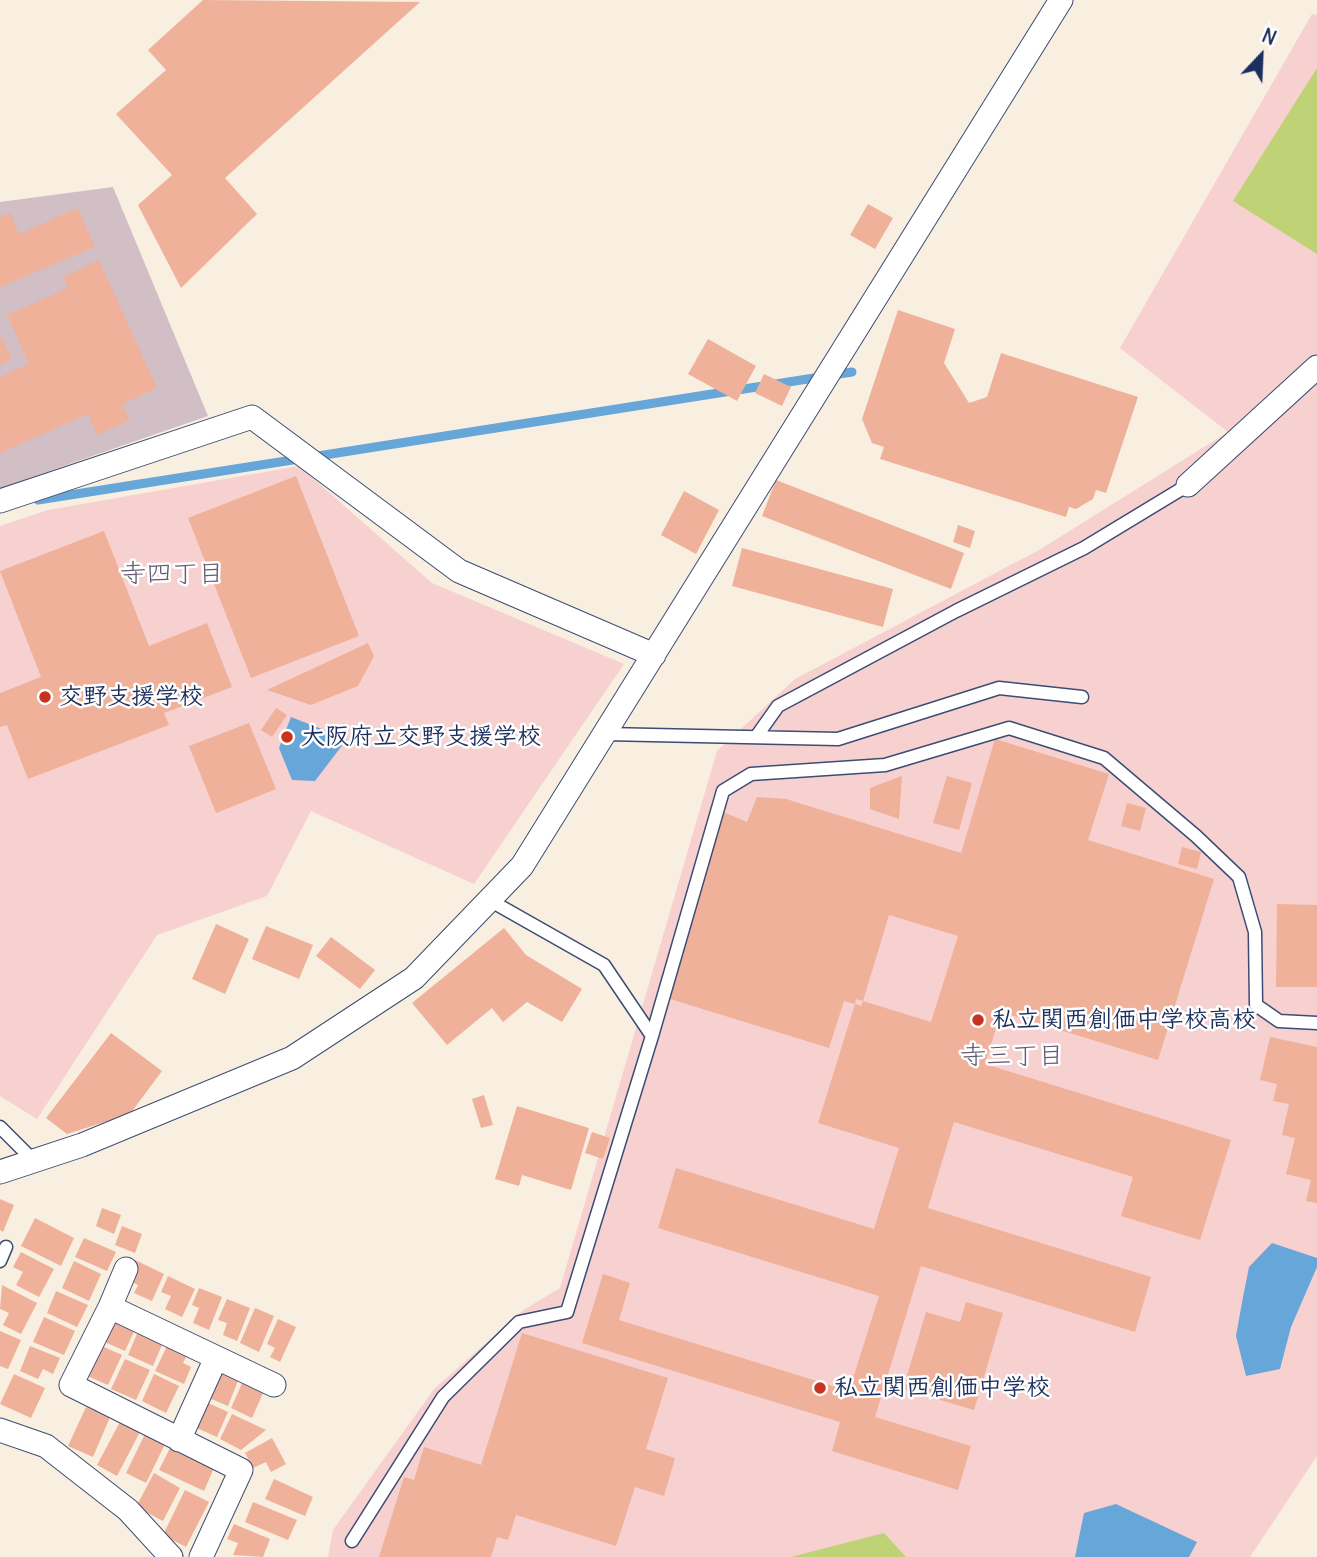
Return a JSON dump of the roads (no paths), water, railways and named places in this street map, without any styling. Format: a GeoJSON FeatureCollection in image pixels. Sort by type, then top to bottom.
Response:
{"type":"FeatureCollection","features":[{"type":"Feature","properties":{"kind":"street"},"geometry":{"type":"LineString","coordinates":[[0,1172],[82,1145],[292,1058],[414,978],[523,866],[1061,0]]}},
{"type":"Feature","properties":{"kind":"street"},"geometry":{"type":"LineString","coordinates":[[1188,485],[1317,367]]}},
{"type":"Feature","properties":{"kind":"street"},"geometry":{"type":"LineString","coordinates":[[0,501],[252,416],[459,571],[653,655]]}},
{"type":"Feature","properties":{"kind":"street"},"geometry":{"type":"LineString","coordinates":[[125,1269],[110,1307],[71,1385],[241,1470],[201,1557]]}},
{"type":"Feature","properties":{"kind":"street"},"geometry":{"type":"LineString","coordinates":[[110,1307],[274,1385]]}},
{"type":"Feature","properties":{"kind":"street"},"geometry":{"type":"LineString","coordinates":[[179,1440],[216,1358]]}},
{"type":"Feature","properties":{"kind":"street"},"geometry":{"type":"LineString","coordinates":[[0,1430],[46,1446],[128,1510],[171,1557]]}},
{"type":"Feature","properties":{"kind":"lane"},"geometry":{"type":"LineString","coordinates":[[755,737],[778,706],[956,611],[1084,548],[1188,485]]}},
{"type":"Feature","properties":{"kind":"lane"},"geometry":{"type":"LineString","coordinates":[[605,734],[838,739],[999,688],[1082,697]]}},
{"type":"Feature","properties":{"kind":"lane"},"geometry":{"type":"LineString","coordinates":[[352,1541],[443,1397],[519,1322],[567,1312],[652,1036],[723,791],[751,775],[885,765],[1009,728],[1104,758],[1196,836],[1239,877],[1255,932],[1256,1005],[1279,1021],[1317,1023]]}},
{"type":"Feature","properties":{"kind":"lane"},"geometry":{"type":"LineString","coordinates":[[491,901],[604,965],[652,1036]]}},
{"type":"Feature","properties":{"kind":"lane"},"geometry":{"type":"LineString","coordinates":[[0,1127],[34,1161]]}},
{"type":"Feature","properties":{"kind":"lane"},"geometry":{"type":"LineString","coordinates":[[0,1261],[6,1247]]}},
{"type":"Feature","properties":{"kind":"water"},"geometry":{"type":"Polygon","coordinates":[[[291,717],[347,739],[315,781],[292,780],[279,748],[291,717]]]}},
{"type":"Feature","properties":{"kind":"water"},"geometry":{"type":"Polygon","coordinates":[[[1272,1243],[1317,1258],[1317,1267],[1291,1327],[1280,1369],[1246,1376],[1236,1336],[1243,1297],[1249,1267],[1272,1243]]]}},
{"type":"Feature","properties":{"kind":"water"},"geometry":{"type":"Polygon","coordinates":[[[1116,1504],[1197,1542],[1189,1557],[1075,1557],[1084,1513],[1116,1504]]]}},
{"type":"Feature","properties":{"kind":"waterway"},"geometry":{"type":"LineString","coordinates":[[38,500],[852,372]]}},
{"type":"Feature","properties":{"kind":"place","name":"交野支援学校"},"geometry":{"type":"Point","coordinates":[45,697]}},
{"type":"Feature","properties":{"kind":"place","name":"大阪府立交野支援学校"},"geometry":{"type":"Point","coordinates":[287,737]}},
{"type":"Feature","properties":{"kind":"place","name":"私立関西創価中学校高校"},"geometry":{"type":"Point","coordinates":[978,1020]}},
{"type":"Feature","properties":{"kind":"place","name":"私立関西創価中学校"},"geometry":{"type":"Point","coordinates":[820,1388]}},
{"type":"Feature","properties":{"kind":"district","name":"寺四丁目"},"geometry":{"type":"Point","coordinates":[172,575]}},
{"type":"Feature","properties":{"kind":"district","name":"寺三丁目"},"geometry":{"type":"Point","coordinates":[1012,1057]}}]}
